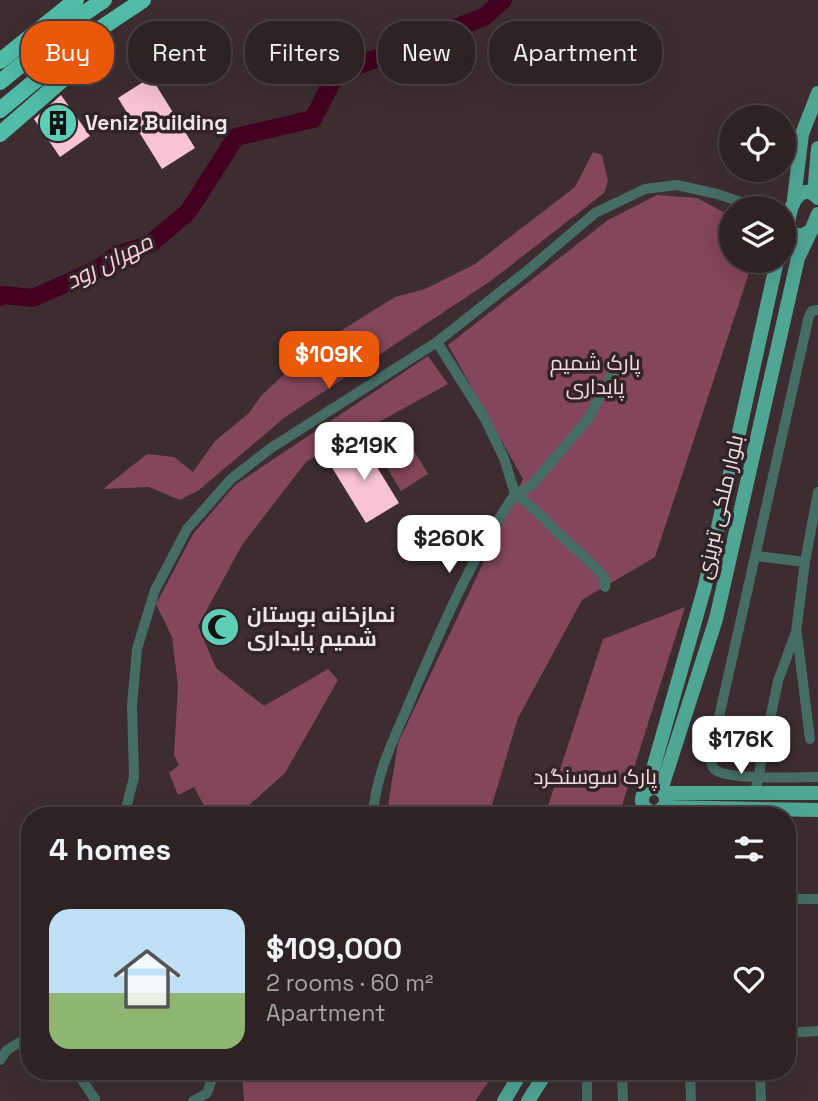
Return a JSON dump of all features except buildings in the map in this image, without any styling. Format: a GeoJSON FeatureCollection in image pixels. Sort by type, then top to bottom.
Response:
{"type":"FeatureCollection","features":[{"type":"Feature","properties":{"kind":"highway"},"geometry":{"type":"LineString","coordinates":[[0,61],[76,0]]}},
{"type":"Feature","properties":{"kind":"highway"},"geometry":{"type":"LineString","coordinates":[[0,82],[104,0]]}},
{"type":"Feature","properties":{"kind":"highway"},"geometry":{"type":"LineString","coordinates":[[111,21],[142,0]]}},
{"type":"Feature","properties":{"kind":"highway"},"geometry":{"type":"LineString","coordinates":[[0,110],[31,84]]}},
{"type":"Feature","properties":{"kind":"highway"},"geometry":{"type":"LineString","coordinates":[[0,134],[58,84]]}},
{"type":"Feature","properties":{"kind":"main road"},"geometry":{"type":"LineString","coordinates":[[794,196],[802,134],[818,93]]}},
{"type":"Feature","properties":{"kind":"main road"},"geometry":{"type":"LineString","coordinates":[[796,198],[804,193],[816,195],[818,148]]}},
{"type":"Feature","properties":{"kind":"main road","name":"بلوار ملکى تبریزى"},"geometry":{"type":"LineString","coordinates":[[655,801],[716,619],[798,258],[818,214]]}},
{"type":"Feature","properties":{"kind":"main road"},"geometry":{"type":"LineString","coordinates":[[796,235],[800,236],[811,231]]}},
{"type":"Feature","properties":{"kind":"main road","name":"بلوار ملکى تبریزى"},"geometry":{"type":"LineString","coordinates":[[655,801],[775,273]]}},
{"type":"Feature","properties":{"kind":"main road"},"geometry":{"type":"LineString","coordinates":[[655,801],[755,793],[818,793]]}},
{"type":"Feature","properties":{"kind":"main road"},"geometry":{"type":"LineString","coordinates":[[655,801],[681,807]]}},
{"type":"Feature","properties":{"kind":"main road"},"geometry":{"type":"LineString","coordinates":[[796,810],[818,810]]}},
{"type":"Feature","properties":{"kind":"main road"},"geometry":{"type":"LineString","coordinates":[[505,1101],[517,1080]]}},
{"type":"Feature","properties":{"kind":"main road"},"geometry":{"type":"LineString","coordinates":[[528,1101],[541,1080]]}},
{"type":"Feature","properties":{"kind":"street"},"geometry":{"type":"LineString","coordinates":[[126,807],[134,777],[132,706],[137,649],[155,590],[187,529],[231,479],[271,448],[438,342],[595,213],[645,188],[677,185],[723,196]]}},
{"type":"Feature","properties":{"kind":"street"},"geometry":{"type":"LineString","coordinates":[[818,310],[811,311],[809,316],[710,757],[710,764],[721,773],[757,777],[818,777]]}},
{"type":"Feature","properties":{"kind":"street"},"geometry":{"type":"LineString","coordinates":[[438,342],[487,424],[504,458],[515,494],[531,504],[606,578],[605,587]]}},
{"type":"Feature","properties":{"kind":"street"},"geometry":{"type":"LineString","coordinates":[[373,807],[386,757],[473,560],[515,494],[531,486],[588,419],[615,369]]}},
{"type":"Feature","properties":{"kind":"street"},"geometry":{"type":"LineString","coordinates":[[755,793],[778,681],[796,632],[818,492]]}},
{"type":"Feature","properties":{"kind":"street"},"geometry":{"type":"LineString","coordinates":[[757,556],[805,562]]}},
{"type":"Feature","properties":{"kind":"street"},"geometry":{"type":"LineString","coordinates":[[796,632],[810,739]]}},
{"type":"Feature","properties":{"kind":"street"},"geometry":{"type":"LineString","coordinates":[[796,899],[818,899]]}},
{"type":"Feature","properties":{"kind":"street"},"geometry":{"type":"LineString","coordinates":[[796,1032],[818,1031]]}},
{"type":"Feature","properties":{"kind":"street"},"geometry":{"type":"LineString","coordinates":[[0,1060],[7,1050],[21,1041]]}},
{"type":"Feature","properties":{"kind":"street"},"geometry":{"type":"LineString","coordinates":[[83,1080],[99,1100]]}},
{"type":"Feature","properties":{"kind":"street"},"geometry":{"type":"LineString","coordinates":[[194,1101],[207,1093],[212,1080]]}},
{"type":"Feature","properties":{"kind":"street"},"geometry":{"type":"LineString","coordinates":[[587,1080],[587,1101]]}},
{"type":"Feature","properties":{"kind":"street"},"geometry":{"type":"LineString","coordinates":[[622,1080],[623,1101]]}},
{"type":"Feature","properties":{"kind":"street"},"geometry":{"type":"LineString","coordinates":[[690,1080],[691,1101]]}},
{"type":"Feature","properties":{"kind":"street"},"geometry":{"type":"LineString","coordinates":[[760,1080],[761,1101]]}},
{"type":"Feature","properties":{"kind":"green space"},"geometry":{"type":"Polygon","coordinates":[[[593,152],[602,155],[608,181],[604,193],[492,280],[284,418],[199,490],[180,500],[149,487],[103,489],[147,454],[174,457],[193,472],[215,441],[249,413],[261,396],[310,350],[395,297],[425,289],[475,264],[575,187],[593,152]]]}},
{"type":"Feature","properties":{"kind":"green space","name":"پارک شمیم پایداری"},"geometry":{"type":"Polygon","coordinates":[[[657,195],[697,198],[719,210],[719,273],[749,273],[655,557],[582,600],[518,718],[491,807],[391,807],[388,806],[398,743],[523,479],[448,345],[608,220],[657,195]]]}},
{"type":"Feature","properties":{"kind":"green space"},"geometry":{"type":"Polygon","coordinates":[[[428,356],[448,384],[306,462],[242,545],[198,626],[216,668],[264,706],[328,669],[338,680],[285,773],[247,807],[205,807],[194,787],[178,795],[169,773],[179,765],[174,755],[178,686],[172,637],[156,604],[193,534],[235,485],[428,356]]]}},
{"type":"Feature","properties":{"kind":"green space"},"geometry":{"type":"Polygon","coordinates":[[[397,423],[428,474],[401,491],[370,439],[397,423]]]}},
{"type":"Feature","properties":{"kind":"green space","name":"پارک سوسنگرد"},"geometry":{"type":"Polygon","coordinates":[[[685,607],[622,807],[548,807],[603,639],[685,607]]]}},
{"type":"Feature","properties":{"kind":"green space"},"geometry":{"type":"Polygon","coordinates":[[[243,1080],[490,1080],[475,1101],[244,1101],[243,1080]]]}},
{"type":"Feature","properties":{"kind":"waterway","name":"مهران رود"},"geometry":{"type":"LineString","coordinates":[[0,297],[4,295],[33,298],[98,269],[117,255],[150,244],[188,212],[236,137],[313,119],[336,74],[484,17],[503,0]]}},
{"type":"Feature","properties":{"kind":"place","name":"Veniz Building"},"geometry":{"type":"Point","coordinates":[58,123]}},
{"type":"Feature","properties":{"kind":"place","name":"نمازخانه بوستان شمیم پایداری"},"geometry":{"type":"Point","coordinates":[220,627]}}]}
